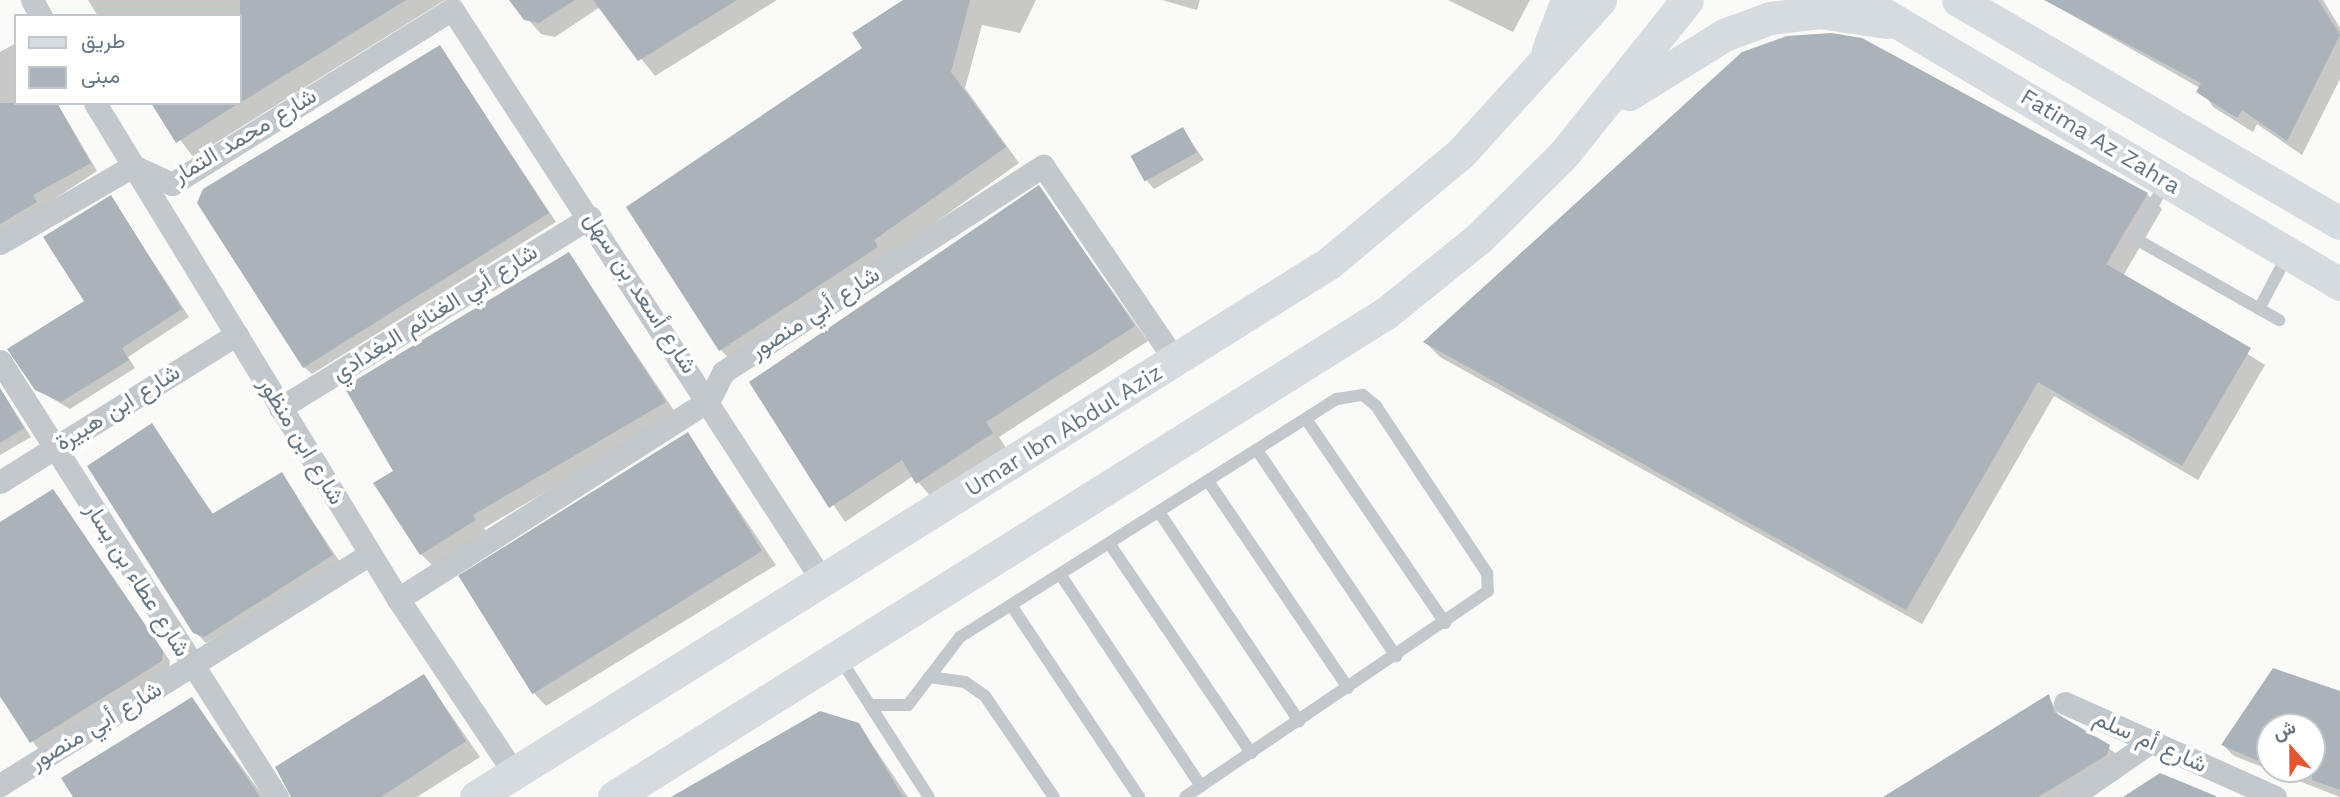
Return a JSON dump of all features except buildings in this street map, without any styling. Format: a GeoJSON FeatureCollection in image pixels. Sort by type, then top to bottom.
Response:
{"type":"FeatureCollection","features":[{"type":"Feature","properties":{"kind":"main road"},"geometry":{"type":"LineString","coordinates":[[1539,73],[1567,0]]}},
{"type":"Feature","properties":{"kind":"main road","name":"Umar Ibn Abdul Aziz"},"geometry":{"type":"LineString","coordinates":[[476,797],[1176,362],[1375,228],[1539,73],[1600,0]]}},
{"type":"Feature","properties":{"kind":"main road"},"geometry":{"type":"LineString","coordinates":[[614,797],[1386,313],[1487,230],[1603,111],[1687,0]]}},
{"type":"Feature","properties":{"kind":"main road","name":"Fatima Az Zahra"},"geometry":{"type":"LineString","coordinates":[[1860,0],[2340,284]]}},
{"type":"Feature","properties":{"kind":"main road"},"geometry":{"type":"LineString","coordinates":[[1962,1],[2340,223]]}},
{"type":"Feature","properties":{"kind":"main road"},"geometry":{"type":"LineString","coordinates":[[1603,111],[1702,47],[1770,18],[1845,13],[1902,25]]}},
{"type":"Feature","properties":{"kind":"street","name":"شارع محمد التمار"},"geometry":{"type":"LineString","coordinates":[[133,166],[172,184],[452,9]]}},
{"type":"Feature","properties":{"kind":"street","name":"شارع أسعد بن سهل"},"geometry":{"type":"LineString","coordinates":[[452,9],[709,400],[822,580]]}},
{"type":"Feature","properties":{"kind":"street","name":"شارع ابن منظور"},"geometry":{"type":"LineString","coordinates":[[95,105],[369,554],[514,773]]}},
{"type":"Feature","properties":{"kind":"street"},"geometry":{"type":"LineString","coordinates":[[0,243],[133,166]]}},
{"type":"Feature","properties":{"kind":"street","name":"شارع أبي منصور"},"geometry":{"type":"LineString","coordinates":[[398,599],[709,400],[723,372],[1043,166],[1176,362]]}},
{"type":"Feature","properties":{"kind":"street","name":"شارع أبي الغنائم البغدادي"},"geometry":{"type":"LineString","coordinates":[[280,408],[590,217]]}},
{"type":"Feature","properties":{"kind":"street","name":"شارع ابن هبيرة"},"geometry":{"type":"LineString","coordinates":[[0,482],[237,334]]}},
{"type":"Feature","properties":{"kind":"street","name":"شارع عطاء بن يسار"},"geometry":{"type":"LineString","coordinates":[[0,361],[277,797]]}},
{"type":"Feature","properties":{"kind":"street","name":"شارع أبي منصور"},"geometry":{"type":"LineString","coordinates":[[4,785],[193,668],[369,554]]}},
{"type":"Feature","properties":{"kind":"street","name":"شارع أم سلم"},"geometry":{"type":"LineString","coordinates":[[2065,703],[2149,743],[2275,797]]}},
{"type":"Feature","properties":{"kind":"street"},"geometry":{"type":"LineString","coordinates":[[2071,797],[2149,743]]}},
{"type":"Feature","properties":{"kind":"lane"},"geometry":{"type":"LineString","coordinates":[[2166,181],[2134,238],[2278,320]]}},
{"type":"Feature","properties":{"kind":"lane"},"geometry":{"type":"LineString","coordinates":[[2259,309],[2288,254]]}},
{"type":"Feature","properties":{"kind":"lane"},"geometry":{"type":"LineString","coordinates":[[870,705],[891,710],[908,705],[950,645],[1345,395],[1363,396],[1376,406],[1488,573],[1485,596],[1185,797]]}},
{"type":"Feature","properties":{"kind":"lane"},"geometry":{"type":"LineString","coordinates":[[1307,419],[1445,623]]}},
{"type":"Feature","properties":{"kind":"lane"},"geometry":{"type":"LineString","coordinates":[[1257,450],[1396,656]]}},
{"type":"Feature","properties":{"kind":"lane"},"geometry":{"type":"LineString","coordinates":[[1208,481],[1348,688]]}},
{"type":"Feature","properties":{"kind":"lane"},"geometry":{"type":"LineString","coordinates":[[1159,512],[1299,721]]}},
{"type":"Feature","properties":{"kind":"lane"},"geometry":{"type":"LineString","coordinates":[[1109,543],[1251,753]]}},
{"type":"Feature","properties":{"kind":"lane"},"geometry":{"type":"LineString","coordinates":[[1060,574],[1202,786]]}},
{"type":"Feature","properties":{"kind":"lane"},"geometry":{"type":"LineString","coordinates":[[1011,605],[1139,797]]}},
{"type":"Feature","properties":{"kind":"lane"},"geometry":{"type":"LineString","coordinates":[[839,657],[929,797]]}},
{"type":"Feature","properties":{"kind":"lane"},"geometry":{"type":"LineString","coordinates":[[929,677],[965,682],[985,696],[1054,797]]}}]}
